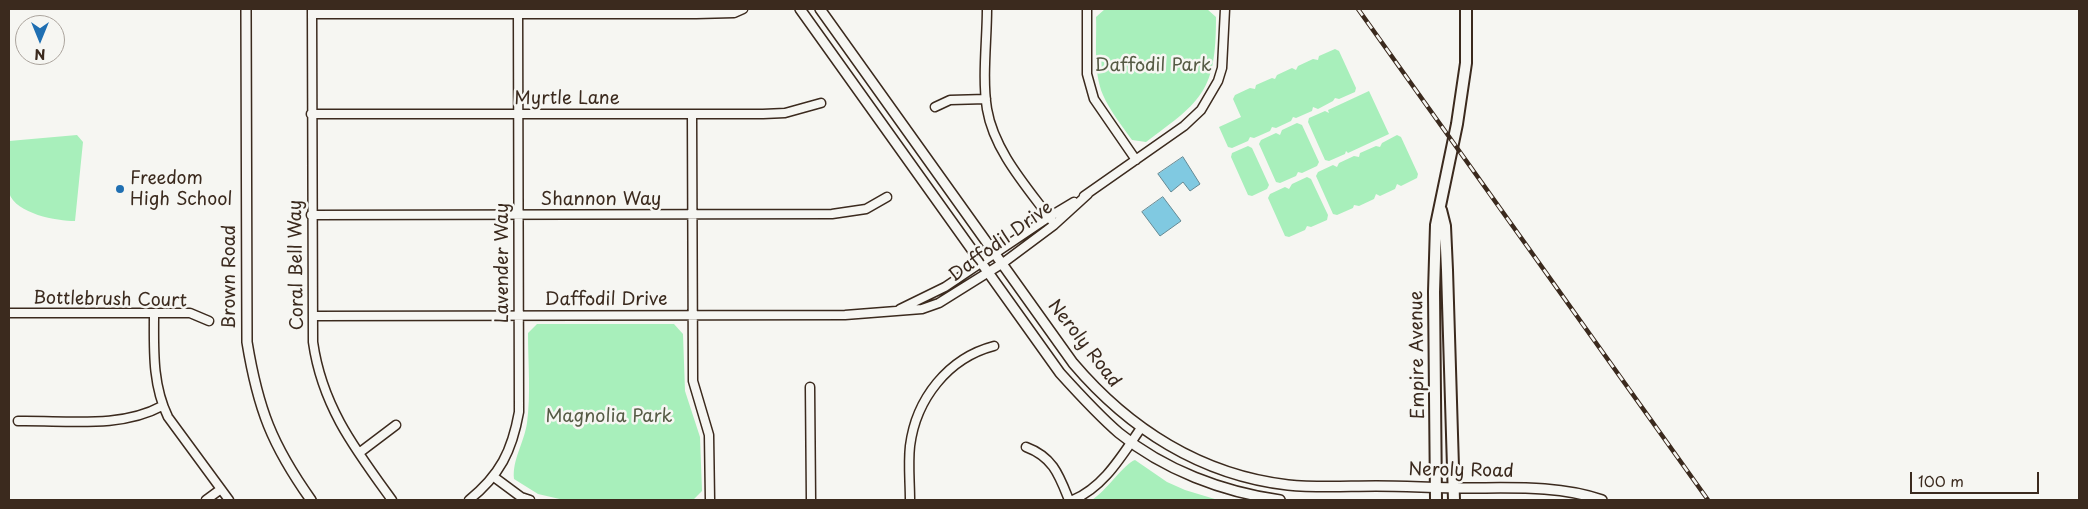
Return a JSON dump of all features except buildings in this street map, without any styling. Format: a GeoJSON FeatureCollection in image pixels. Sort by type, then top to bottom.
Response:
{"type":"FeatureCollection","features":[{"type":"Feature","properties":{"kind":"main road","name":"Empire Avenue"},"geometry":{"type":"LineString","coordinates":[[1436,500],[1434,292],[1436,225],[1441,209],[1466,63],[1466,9]]}},
{"type":"Feature","properties":{"kind":"main road","name":"Empire Avenue"},"geometry":{"type":"LineString","coordinates":[[1441,209],[1445,226],[1454,500]]}},
{"type":"Feature","properties":{"kind":"main road"},"geometry":{"type":"LineString","coordinates":[[1434,292],[1448,296]]}},
{"type":"Feature","properties":{"kind":"street","name":"Brown Road"},"geometry":{"type":"LineString","coordinates":[[246,9],[247,342],[254,384],[266,425],[286,466],[311,500]]}},
{"type":"Feature","properties":{"kind":"street"},"geometry":{"type":"LineString","coordinates":[[312,11],[696,11],[734,13],[744,9]]}},
{"type":"Feature","properties":{"kind":"street","name":"Neroly Road"},"geometry":{"type":"LineString","coordinates":[[800,9],[1060,373],[1095,411],[1131,442],[1180,471],[1208,483],[1246,494],[1280,500]]}},
{"type":"Feature","properties":{"kind":"street","name":"Neroly Road"},"geometry":{"type":"LineString","coordinates":[[820,9],[1083,374],[1106,399],[1141,428],[1187,456],[1250,478],[1289,485],[1552,490],[1595,499]]}},
{"type":"Feature","properties":{"kind":"street"},"geometry":{"type":"LineString","coordinates":[[987,9],[986,99],[991,123],[1004,155],[1054,224]]}},
{"type":"Feature","properties":{"kind":"street"},"geometry":{"type":"LineString","coordinates":[[1087,9],[1088,74],[1094,99],[1136,160]]}},
{"type":"Feature","properties":{"kind":"street","name":"Daffodil Drive"},"geometry":{"type":"LineString","coordinates":[[898,310],[945,287],[1049,216],[1088,194],[1192,120],[1210,97],[1222,68],[1225,9]]}},
{"type":"Feature","properties":{"kind":"street","name":"Coral Bell Way"},"geometry":{"type":"LineString","coordinates":[[312,11],[311,215],[313,342],[320,378],[330,405],[349,441],[392,500]]}},
{"type":"Feature","properties":{"kind":"street","name":"Lavender Way"},"geometry":{"type":"LineString","coordinates":[[469,500],[494,477],[509,451],[519,412],[518,11]]}},
{"type":"Feature","properties":{"kind":"street"},"geometry":{"type":"LineString","coordinates":[[935,107],[950,100],[986,99]]}},
{"type":"Feature","properties":{"kind":"street","name":"Myrtle Lane"},"geometry":{"type":"LineString","coordinates":[[311,114],[785,113],[821,103]]}},
{"type":"Feature","properties":{"kind":"street"},"geometry":{"type":"LineString","coordinates":[[692,114],[693,381],[709,436],[710,500]]}},
{"type":"Feature","properties":{"kind":"street","name":"Daffodil Drive"},"geometry":{"type":"LineString","coordinates":[[313,316],[865,315],[898,310],[922,309],[939,303],[989,273],[1054,224],[1088,194]]}},
{"type":"Feature","properties":{"kind":"street","name":"Shannon Way"},"geometry":{"type":"LineString","coordinates":[[311,215],[832,214],[866,209],[887,198]]}},
{"type":"Feature","properties":{"kind":"street","name":"Bottlebrush Court"},"geometry":{"type":"LineString","coordinates":[[9,313],[190,313],[209,321]]}},
{"type":"Feature","properties":{"kind":"street"},"geometry":{"type":"LineString","coordinates":[[154,314],[155,375],[162,406],[229,500]]}},
{"type":"Feature","properties":{"kind":"street"},"geometry":{"type":"LineString","coordinates":[[910,500],[910,448],[920,409],[931,389],[951,368],[976,351],[994,346]]}},
{"type":"Feature","properties":{"kind":"street"},"geometry":{"type":"LineString","coordinates":[[810,387],[811,500]]}},
{"type":"Feature","properties":{"kind":"street"},"geometry":{"type":"LineString","coordinates":[[18,421],[112,421],[143,416],[162,406]]}},
{"type":"Feature","properties":{"kind":"street"},"geometry":{"type":"LineString","coordinates":[[359,453],[396,425]]}},
{"type":"Feature","properties":{"kind":"street"},"geometry":{"type":"LineString","coordinates":[[1073,500],[1102,481],[1141,428]]}},
{"type":"Feature","properties":{"kind":"street"},"geometry":{"type":"LineString","coordinates":[[1026,447],[1041,452],[1049,460],[1069,500]]}},
{"type":"Feature","properties":{"kind":"street"},"geometry":{"type":"LineString","coordinates":[[494,477],[521,497],[530,500]]}},
{"type":"Feature","properties":{"kind":"street"},"geometry":{"type":"LineString","coordinates":[[206,500],[221,490]]}},
{"type":"Feature","properties":{"kind":"green space","name":"Daffodil Park"},"geometry":{"type":"Polygon","coordinates":[[[1105,9],[1207,9],[1216,17],[1213,62],[1209,78],[1202,92],[1181,115],[1146,142],[1132,140],[1109,107],[1100,86],[1096,56],[1096,17],[1105,9]]]}},
{"type":"Feature","properties":{"kind":"green space"},"geometry":{"type":"Polygon","coordinates":[[[1335,49],[1339,51],[1356,88],[1355,92],[1339,99],[1335,98],[1318,109],[1313,107],[1312,111],[1296,118],[1293,117],[1291,121],[1276,128],[1272,127],[1270,131],[1254,138],[1250,137],[1248,141],[1232,148],[1228,147],[1219,127],[1241,117],[1233,99],[1235,95],[1250,88],[1255,89],[1256,85],[1272,78],[1275,79],[1277,75],[1292,68],[1296,70],[1298,66],[1313,59],[1318,60],[1319,56],[1335,49]]]}},
{"type":"Feature","properties":{"kind":"green space"},"geometry":{"type":"Polygon","coordinates":[[[1369,91],[1389,134],[1348,153],[1346,151],[1345,154],[1329,161],[1325,160],[1308,122],[1309,118],[1325,111],[1329,113],[1328,110],[1369,91]]]}},
{"type":"Feature","properties":{"kind":"green space"},"geometry":{"type":"Polygon","coordinates":[[[1297,123],[1302,125],[1319,162],[1317,166],[1302,173],[1298,172],[1296,176],[1280,183],[1276,182],[1259,144],[1261,140],[1276,133],[1280,135],[1282,130],[1297,123]]]}},
{"type":"Feature","properties":{"kind":"green space"},"geometry":{"type":"Polygon","coordinates":[[[77,135],[83,142],[75,221],[58,220],[38,215],[28,211],[13,200],[8,189],[9,141],[77,135]]]}},
{"type":"Feature","properties":{"kind":"green space"},"geometry":{"type":"Polygon","coordinates":[[[1397,135],[1401,137],[1418,174],[1417,178],[1401,186],[1397,184],[1395,189],[1380,196],[1376,194],[1374,199],[1359,206],[1354,205],[1353,208],[1337,215],[1333,214],[1316,176],[1318,172],[1333,165],[1337,167],[1339,163],[1354,156],[1359,157],[1360,153],[1376,146],[1380,147],[1382,143],[1397,135]]]}},
{"type":"Feature","properties":{"kind":"green space"},"geometry":{"type":"Polygon","coordinates":[[[1248,146],[1252,148],[1269,185],[1267,189],[1252,196],[1248,195],[1231,157],[1232,153],[1248,146]]]}},
{"type":"Feature","properties":{"kind":"green space"},"geometry":{"type":"Polygon","coordinates":[[[1307,177],[1311,179],[1328,215],[1327,220],[1311,227],[1307,226],[1305,230],[1289,237],[1285,236],[1268,198],[1270,194],[1285,187],[1289,189],[1292,184],[1307,177]]]}},
{"type":"Feature","properties":{"kind":"green space","name":"Magnolia Park"},"geometry":{"type":"Polygon","coordinates":[[[537,324],[674,324],[683,334],[685,391],[700,437],[702,491],[693,500],[564,500],[538,494],[514,479],[516,458],[527,423],[529,390],[528,333],[537,324]]]}},
{"type":"Feature","properties":{"kind":"green space"},"geometry":{"type":"Polygon","coordinates":[[[1135,460],[1167,482],[1185,490],[1218,500],[1092,500],[1126,466],[1135,460]]]}},
{"type":"Feature","properties":{"kind":"water"},"geometry":{"type":"Polygon","coordinates":[[[1183,157],[1200,184],[1190,191],[1183,182],[1171,192],[1158,174],[1183,157]]]}},
{"type":"Feature","properties":{"kind":"water"},"geometry":{"type":"Polygon","coordinates":[[[1163,197],[1181,221],[1160,236],[1142,212],[1163,197]]]}},
{"type":"Feature","properties":{"kind":"railway"},"geometry":{"type":"LineString","coordinates":[[1358,9],[1708,500]]}},
{"type":"Feature","properties":{"kind":"place","name":"Freedom High School"},"geometry":{"type":"Point","coordinates":[120,189]}}]}
